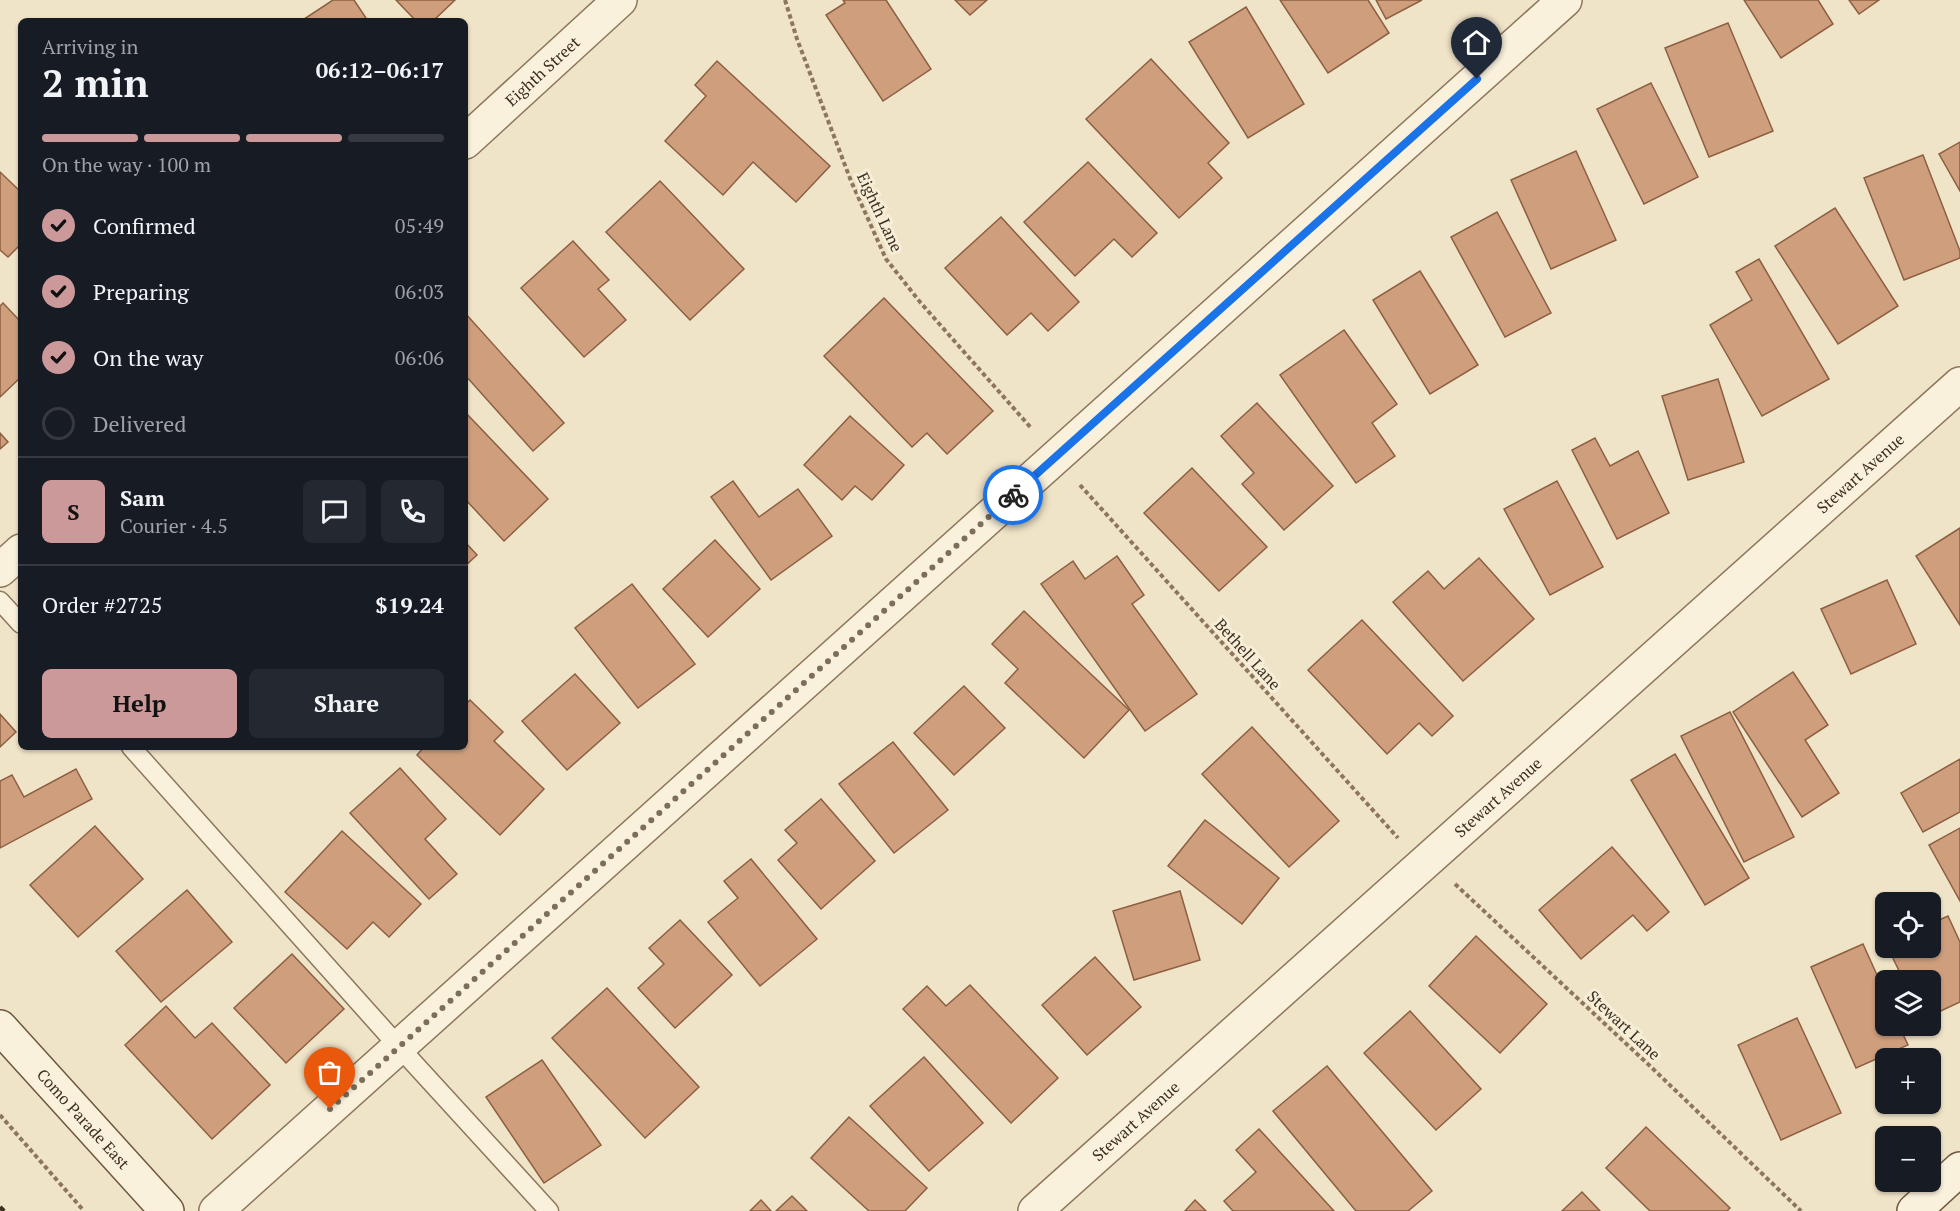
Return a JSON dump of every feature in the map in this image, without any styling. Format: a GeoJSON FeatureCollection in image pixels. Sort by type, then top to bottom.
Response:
{"type":"FeatureCollection","features":[{"type":"Feature","properties":{"kind":"street","name":"Eighth Street"},"geometry":{"type":"LineString","coordinates":[[468,139],[620,0]]}},
{"type":"Feature","properties":{"kind":"street"},"geometry":{"type":"LineString","coordinates":[[216,1211],[1565,0]]}},
{"type":"Feature","properties":{"kind":"street","name":"Stewart Avenue"},"geometry":{"type":"LineString","coordinates":[[1035,1211],[1960,384]]}},
{"type":"Feature","properties":{"kind":"street"},"geometry":{"type":"LineString","coordinates":[[0,570],[18,554]]}},
{"type":"Feature","properties":{"kind":"street","name":"Como Parade East"},"geometry":{"type":"LineString","coordinates":[[0,1027],[166,1211]]}},
{"type":"Feature","properties":{"kind":"street"},"geometry":{"type":"LineString","coordinates":[[1914,1211],[1960,1169]]}},
{"type":"Feature","properties":{"kind":"lane"},"geometry":{"type":"LineString","coordinates":[[0,601],[18,621]]}},
{"type":"Feature","properties":{"kind":"lane"},"geometry":{"type":"LineString","coordinates":[[134,750],[549,1211]]}},
{"type":"Feature","properties":{"kind":"path","name":"Eighth Lane"},"geometry":{"type":"LineString","coordinates":[[785,0],[797,39],[851,181],[886,259],[920,302],[1055,457]]}},
{"type":"Feature","properties":{"kind":"path","name":"Bethell Lane"},"geometry":{"type":"LineString","coordinates":[[1055,457],[1392,833],[1426,863]]}},
{"type":"Feature","properties":{"kind":"path","name":"Stewart Lane"},"geometry":{"type":"LineString","coordinates":[[1426,863],[1458,886],[1801,1211]]}},
{"type":"Feature","properties":{"kind":"path"},"geometry":{"type":"LineString","coordinates":[[0,1115],[84,1211]]}},
{"type":"Feature","properties":{"kind":"building"},"geometry":{"type":"Polygon","coordinates":[[[333,0],[354,0],[366,18],[306,18],[333,0]]]}},
{"type":"Feature","properties":{"kind":"building"},"geometry":{"type":"Polygon","coordinates":[[[396,0],[455,0],[436,18],[413,18],[396,0]]]}},
{"type":"Feature","properties":{"kind":"building"},"geometry":{"type":"Polygon","coordinates":[[[843,0],[886,0],[931,69],[883,101],[826,15],[845,3],[843,0]]]}},
{"type":"Feature","properties":{"kind":"building"},"geometry":{"type":"Polygon","coordinates":[[[955,0],[987,0],[970,15],[955,0]]]}},
{"type":"Feature","properties":{"kind":"building"},"geometry":{"type":"Polygon","coordinates":[[[1280,0],[1368,0],[1389,33],[1328,73],[1280,0]]]}},
{"type":"Feature","properties":{"kind":"building"},"geometry":{"type":"Polygon","coordinates":[[[1376,0],[1422,0],[1386,19],[1376,0]]]}},
{"type":"Feature","properties":{"kind":"building"},"geometry":{"type":"Polygon","coordinates":[[[1744,0],[1818,0],[1833,24],[1781,58],[1744,0]]]}},
{"type":"Feature","properties":{"kind":"building"},"geometry":{"type":"Polygon","coordinates":[[[1849,0],[1879,0],[1859,14],[1849,0]]]}},
{"type":"Feature","properties":{"kind":"building"},"geometry":{"type":"Polygon","coordinates":[[[1246,7],[1304,104],[1248,138],[1189,42],[1246,7]]]}},
{"type":"Feature","properties":{"kind":"building"},"geometry":{"type":"Polygon","coordinates":[[[1728,23],[1773,131],[1709,157],[1665,48],[1728,23]]]}},
{"type":"Feature","properties":{"kind":"building"},"geometry":{"type":"Polygon","coordinates":[[[1151,59],[1229,143],[1208,163],[1222,178],[1179,218],[1086,119],[1151,59]]]}},
{"type":"Feature","properties":{"kind":"building"},"geometry":{"type":"Polygon","coordinates":[[[717,61],[830,166],[796,202],[753,162],[723,195],[665,141],[706,96],[695,85],[717,61]]]}},
{"type":"Feature","properties":{"kind":"building"},"geometry":{"type":"Polygon","coordinates":[[[1651,83],[1698,177],[1644,204],[1597,109],[1651,83]]]}},
{"type":"Feature","properties":{"kind":"building"},"geometry":{"type":"Polygon","coordinates":[[[1960,142],[1960,191],[1939,154],[1960,142]]]}},
{"type":"Feature","properties":{"kind":"building"},"geometry":{"type":"Polygon","coordinates":[[[1576,151],[1616,240],[1551,269],[1511,180],[1576,151]]]}},
{"type":"Feature","properties":{"kind":"building"},"geometry":{"type":"Polygon","coordinates":[[[1923,155],[1960,251],[1960,258],[1904,280],[1864,178],[1923,155]]]}},
{"type":"Feature","properties":{"kind":"building"},"geometry":{"type":"Polygon","coordinates":[[[1088,162],[1157,233],[1132,257],[1114,239],[1075,276],[1024,222],[1088,162]]]}},
{"type":"Feature","properties":{"kind":"building"},"geometry":{"type":"Polygon","coordinates":[[[0,172],[18,189],[18,247],[8,257],[0,250],[0,172]]]}},
{"type":"Feature","properties":{"kind":"building"},"geometry":{"type":"Polygon","coordinates":[[[660,181],[744,269],[690,320],[606,232],[660,181]]]}},
{"type":"Feature","properties":{"kind":"building"},"geometry":{"type":"Polygon","coordinates":[[[1835,208],[1898,306],[1838,344],[1775,246],[1835,208]]]}},
{"type":"Feature","properties":{"kind":"building"},"geometry":{"type":"Polygon","coordinates":[[[1497,212],[1551,313],[1505,337],[1451,237],[1497,212]]]}},
{"type":"Feature","properties":{"kind":"building"},"geometry":{"type":"Polygon","coordinates":[[[1001,217],[1079,302],[1048,331],[1031,313],[1007,335],[945,268],[1001,217]]]}},
{"type":"Feature","properties":{"kind":"building"},"geometry":{"type":"Polygon","coordinates":[[[573,241],[609,280],[598,289],[626,320],[584,357],[521,288],[573,241]]]}},
{"type":"Feature","properties":{"kind":"building"},"geometry":{"type":"Polygon","coordinates":[[[1759,259],[1829,379],[1762,416],[1710,325],[1752,300],[1736,272],[1759,259]]]}},
{"type":"Feature","properties":{"kind":"building"},"geometry":{"type":"Polygon","coordinates":[[[1420,271],[1478,365],[1430,394],[1373,300],[1420,271]]]}},
{"type":"Feature","properties":{"kind":"building"},"geometry":{"type":"Polygon","coordinates":[[[884,298],[993,411],[947,454],[927,433],[912,447],[824,356],[884,298]]]}},
{"type":"Feature","properties":{"kind":"building"},"geometry":{"type":"Polygon","coordinates":[[[3,303],[18,319],[18,380],[0,397],[0,306],[3,303]]]}},
{"type":"Feature","properties":{"kind":"building"},"geometry":{"type":"Polygon","coordinates":[[[468,316],[564,423],[533,451],[468,378],[468,316]]]}},
{"type":"Feature","properties":{"kind":"building"},"geometry":{"type":"Polygon","coordinates":[[[1344,330],[1397,404],[1372,423],[1395,456],[1356,483],[1280,375],[1344,330]]]}},
{"type":"Feature","properties":{"kind":"building"},"geometry":{"type":"Polygon","coordinates":[[[1718,379],[1744,462],[1688,480],[1662,396],[1718,379]]]}},
{"type":"Feature","properties":{"kind":"building"},"geometry":{"type":"Polygon","coordinates":[[[1257,403],[1333,486],[1284,530],[1242,484],[1254,473],[1221,436],[1257,403]]]}},
{"type":"Feature","properties":{"kind":"building"},"geometry":{"type":"Polygon","coordinates":[[[468,415],[548,499],[504,541],[468,502],[468,415]]]}},
{"type":"Feature","properties":{"kind":"building"},"geometry":{"type":"Polygon","coordinates":[[[850,416],[904,465],[872,500],[855,486],[842,500],[804,465],[850,416]]]}},
{"type":"Feature","properties":{"kind":"building"},"geometry":{"type":"Polygon","coordinates":[[[0,433],[8,442],[0,449],[0,433]]]}},
{"type":"Feature","properties":{"kind":"building"},"geometry":{"type":"Polygon","coordinates":[[[1595,438],[1610,466],[1638,451],[1669,513],[1617,539],[1572,450],[1595,438]]]}},
{"type":"Feature","properties":{"kind":"building"},"geometry":{"type":"Polygon","coordinates":[[[1192,468],[1267,547],[1219,591],[1144,513],[1192,468]]]}},
{"type":"Feature","properties":{"kind":"building"},"geometry":{"type":"Polygon","coordinates":[[[733,481],[759,517],[798,489],[832,536],[771,580],[711,497],[733,481]]]}},
{"type":"Feature","properties":{"kind":"building"},"geometry":{"type":"Polygon","coordinates":[[[1557,481],[1603,567],[1550,595],[1504,509],[1557,481]]]}},
{"type":"Feature","properties":{"kind":"building"},"geometry":{"type":"Polygon","coordinates":[[[1960,528],[1960,625],[1916,556],[1960,528]]]}},
{"type":"Feature","properties":{"kind":"building"},"geometry":{"type":"Polygon","coordinates":[[[715,540],[760,589],[708,637],[663,589],[715,540]]]}},
{"type":"Feature","properties":{"kind":"building"},"geometry":{"type":"Polygon","coordinates":[[[468,545],[477,555],[468,563],[468,545]]]}},
{"type":"Feature","properties":{"kind":"building"},"geometry":{"type":"Polygon","coordinates":[[[1117,556],[1144,595],[1132,604],[1197,694],[1145,731],[1041,584],[1073,561],[1085,579],[1117,556]]]}},
{"type":"Feature","properties":{"kind":"building"},"geometry":{"type":"Polygon","coordinates":[[[1479,558],[1534,619],[1463,681],[1393,602],[1428,571],[1444,589],[1479,558]]]}},
{"type":"Feature","properties":{"kind":"building"},"geometry":{"type":"Polygon","coordinates":[[[1887,580],[1916,644],[1851,674],[1821,609],[1887,580]]]}},
{"type":"Feature","properties":{"kind":"building"},"geometry":{"type":"Polygon","coordinates":[[[632,584],[695,664],[638,708],[575,628],[632,584]]]}},
{"type":"Feature","properties":{"kind":"building"},"geometry":{"type":"Polygon","coordinates":[[[1024,611],[1129,710],[1084,758],[1005,683],[1018,669],[992,644],[1024,611]]]}},
{"type":"Feature","properties":{"kind":"building"},"geometry":{"type":"Polygon","coordinates":[[[1362,620],[1453,716],[1432,736],[1419,723],[1387,754],[1308,670],[1362,620]]]}},
{"type":"Feature","properties":{"kind":"building"},"geometry":{"type":"Polygon","coordinates":[[[1793,672],[1828,725],[1805,740],[1839,793],[1802,817],[1733,712],[1793,672]]]}},
{"type":"Feature","properties":{"kind":"building"},"geometry":{"type":"Polygon","coordinates":[[[575,674],[620,723],[567,770],[522,721],[575,674]]]}},
{"type":"Feature","properties":{"kind":"building"},"geometry":{"type":"Polygon","coordinates":[[[964,686],[1005,728],[954,775],[914,733],[964,686]]]}},
{"type":"Feature","properties":{"kind":"building"},"geometry":{"type":"Polygon","coordinates":[[[470,700],[503,732],[494,741],[544,789],[500,835],[417,755],[421,750],[468,750],[468,702],[470,700]]]}},
{"type":"Feature","properties":{"kind":"building"},"geometry":{"type":"Polygon","coordinates":[[[1730,712],[1794,837],[1744,862],[1681,736],[1730,712]]]}},
{"type":"Feature","properties":{"kind":"building"},"geometry":{"type":"Polygon","coordinates":[[[0,714],[16,732],[0,747],[0,714]]]}},
{"type":"Feature","properties":{"kind":"building"},"geometry":{"type":"Polygon","coordinates":[[[1252,727],[1339,821],[1289,867],[1202,774],[1252,727]]]}},
{"type":"Feature","properties":{"kind":"building"},"geometry":{"type":"Polygon","coordinates":[[[893,742],[948,810],[894,853],[839,784],[893,742]]]}},
{"type":"Feature","properties":{"kind":"building"},"geometry":{"type":"Polygon","coordinates":[[[1675,754],[1749,878],[1705,905],[1631,780],[1675,754]]]}},
{"type":"Feature","properties":{"kind":"building"},"geometry":{"type":"Polygon","coordinates":[[[1960,759],[1960,812],[1923,832],[1901,793],[1960,759]]]}},
{"type":"Feature","properties":{"kind":"building"},"geometry":{"type":"Polygon","coordinates":[[[400,768],[446,819],[425,839],[457,874],[429,899],[350,813],[400,768]]]}},
{"type":"Feature","properties":{"kind":"building"},"geometry":{"type":"Polygon","coordinates":[[[76,769],[92,799],[0,848],[0,781],[12,775],[24,797],[76,769]]]}},
{"type":"Feature","properties":{"kind":"building"},"geometry":{"type":"Polygon","coordinates":[[[821,799],[875,861],[821,909],[778,860],[797,843],[785,830],[821,799]]]}},
{"type":"Feature","properties":{"kind":"building"},"geometry":{"type":"Polygon","coordinates":[[[1205,820],[1279,878],[1242,924],[1168,866],[1205,820]]]}},
{"type":"Feature","properties":{"kind":"building"},"geometry":{"type":"Polygon","coordinates":[[[95,826],[143,879],[78,937],[30,885],[95,826]]]}},
{"type":"Feature","properties":{"kind":"building"},"geometry":{"type":"Polygon","coordinates":[[[1960,828],[1960,901],[1929,845],[1960,828]]]}},
{"type":"Feature","properties":{"kind":"building"},"geometry":{"type":"Polygon","coordinates":[[[342,831],[421,904],[389,937],[373,922],[347,949],[285,892],[342,831]]]}},
{"type":"Feature","properties":{"kind":"building"},"geometry":{"type":"Polygon","coordinates":[[[1612,847],[1669,912],[1647,931],[1633,915],[1581,959],[1539,910],[1612,847]]]}},
{"type":"Feature","properties":{"kind":"building"},"geometry":{"type":"Polygon","coordinates":[[[751,859],[817,939],[760,986],[708,922],[738,898],[724,881],[751,859]]]}},
{"type":"Feature","properties":{"kind":"building"},"geometry":{"type":"Polygon","coordinates":[[[187,890],[232,942],[161,1002],[116,951],[187,890]]]}},
{"type":"Feature","properties":{"kind":"building"},"geometry":{"type":"Polygon","coordinates":[[[1180,891],[1200,960],[1134,980],[1113,911],[1180,891]]]}},
{"type":"Feature","properties":{"kind":"building"},"geometry":{"type":"Polygon","coordinates":[[[1948,916],[1960,942],[1960,1002],[1941,1011],[1941,970],[1899,970],[1893,958],[1941,958],[1941,919],[1948,916]]]}},
{"type":"Feature","properties":{"kind":"building"},"geometry":{"type":"Polygon","coordinates":[[[680,920],[732,975],[675,1028],[638,988],[664,964],[649,948],[680,920]]]}},
{"type":"Feature","properties":{"kind":"building"},"geometry":{"type":"Polygon","coordinates":[[[1476,936],[1547,1004],[1500,1053],[1429,986],[1476,936]]]}},
{"type":"Feature","properties":{"kind":"building"},"geometry":{"type":"Polygon","coordinates":[[[1863,944],[1875,971],[1875,1036],[1904,1036],[1908,1045],[1901,1048],[1875,1048],[1875,1060],[1856,1068],[1811,967],[1863,944]]]}},
{"type":"Feature","properties":{"kind":"building"},"geometry":{"type":"Polygon","coordinates":[[[292,954],[344,1009],[286,1063],[234,1008],[292,954]]]}},
{"type":"Feature","properties":{"kind":"building"},"geometry":{"type":"Polygon","coordinates":[[[1095,957],[1141,1007],[1087,1055],[1042,1005],[1095,957]]]}},
{"type":"Feature","properties":{"kind":"building"},"geometry":{"type":"Polygon","coordinates":[[[970,985],[1058,1078],[1011,1123],[903,1009],[927,986],[946,1006],[970,985]]]}},
{"type":"Feature","properties":{"kind":"building"},"geometry":{"type":"Polygon","coordinates":[[[607,988],[699,1087],[645,1138],[552,1038],[607,988]]]}},
{"type":"Feature","properties":{"kind":"building"},"geometry":{"type":"Polygon","coordinates":[[[166,1006],[195,1038],[212,1023],[270,1085],[212,1139],[125,1045],[166,1006]]]}},
{"type":"Feature","properties":{"kind":"building"},"geometry":{"type":"Polygon","coordinates":[[[1410,1011],[1481,1089],[1436,1130],[1364,1053],[1410,1011]]]}},
{"type":"Feature","properties":{"kind":"building"},"geometry":{"type":"Polygon","coordinates":[[[1797,1018],[1841,1113],[1781,1140],[1738,1045],[1797,1018]]]}},
{"type":"Feature","properties":{"kind":"building"},"geometry":{"type":"Polygon","coordinates":[[[924,1057],[983,1123],[929,1171],[870,1106],[924,1057]]]}},
{"type":"Feature","properties":{"kind":"building"},"geometry":{"type":"Polygon","coordinates":[[[542,1060],[601,1145],[544,1183],[486,1097],[542,1060]]]}},
{"type":"Feature","properties":{"kind":"building"},"geometry":{"type":"Polygon","coordinates":[[[1327,1066],[1432,1191],[1408,1211],[1356,1211],[1273,1111],[1327,1066]]]}},
{"type":"Feature","properties":{"kind":"building"},"geometry":{"type":"Polygon","coordinates":[[[849,1117],[927,1188],[905,1211],[869,1211],[811,1158],[849,1117]]]}},
{"type":"Feature","properties":{"kind":"building"},"geometry":{"type":"Polygon","coordinates":[[[1646,1127],[1730,1208],[1727,1211],[1650,1211],[1606,1168],[1646,1127]]]}},
{"type":"Feature","properties":{"kind":"building"},"geometry":{"type":"Polygon","coordinates":[[[1259,1129],[1334,1211],[1233,1211],[1224,1201],[1256,1172],[1236,1150],[1259,1129]]]}},
{"type":"Feature","properties":{"kind":"building"},"geometry":{"type":"Polygon","coordinates":[[[1582,1192],[1600,1211],[1562,1211],[1582,1192]]]}},
{"type":"Feature","properties":{"kind":"building"},"geometry":{"type":"Polygon","coordinates":[[[792,1196],[807,1211],[776,1211],[792,1196]]]}},
{"type":"Feature","properties":{"kind":"building"},"geometry":{"type":"Polygon","coordinates":[[[761,1200],[771,1211],[750,1211],[761,1200]]]}},
{"type":"Feature","properties":{"kind":"building"},"geometry":{"type":"Polygon","coordinates":[[[1195,1200],[1206,1211],[1185,1211],[1195,1200]]]}},
{"type":"Feature","properties":{"kind":"railway"},"geometry":{"type":"LineString","coordinates":[[0,1207],[4,1211]]}},
{"type":"Feature","properties":{"kind":"way so far"},"geometry":{"type":"LineString","coordinates":[[330,1109],[1013,495]]}},
{"type":"Feature","properties":{"kind":"route"},"geometry":{"type":"LineString","coordinates":[[1013,495],[1477,79]]}}]}
